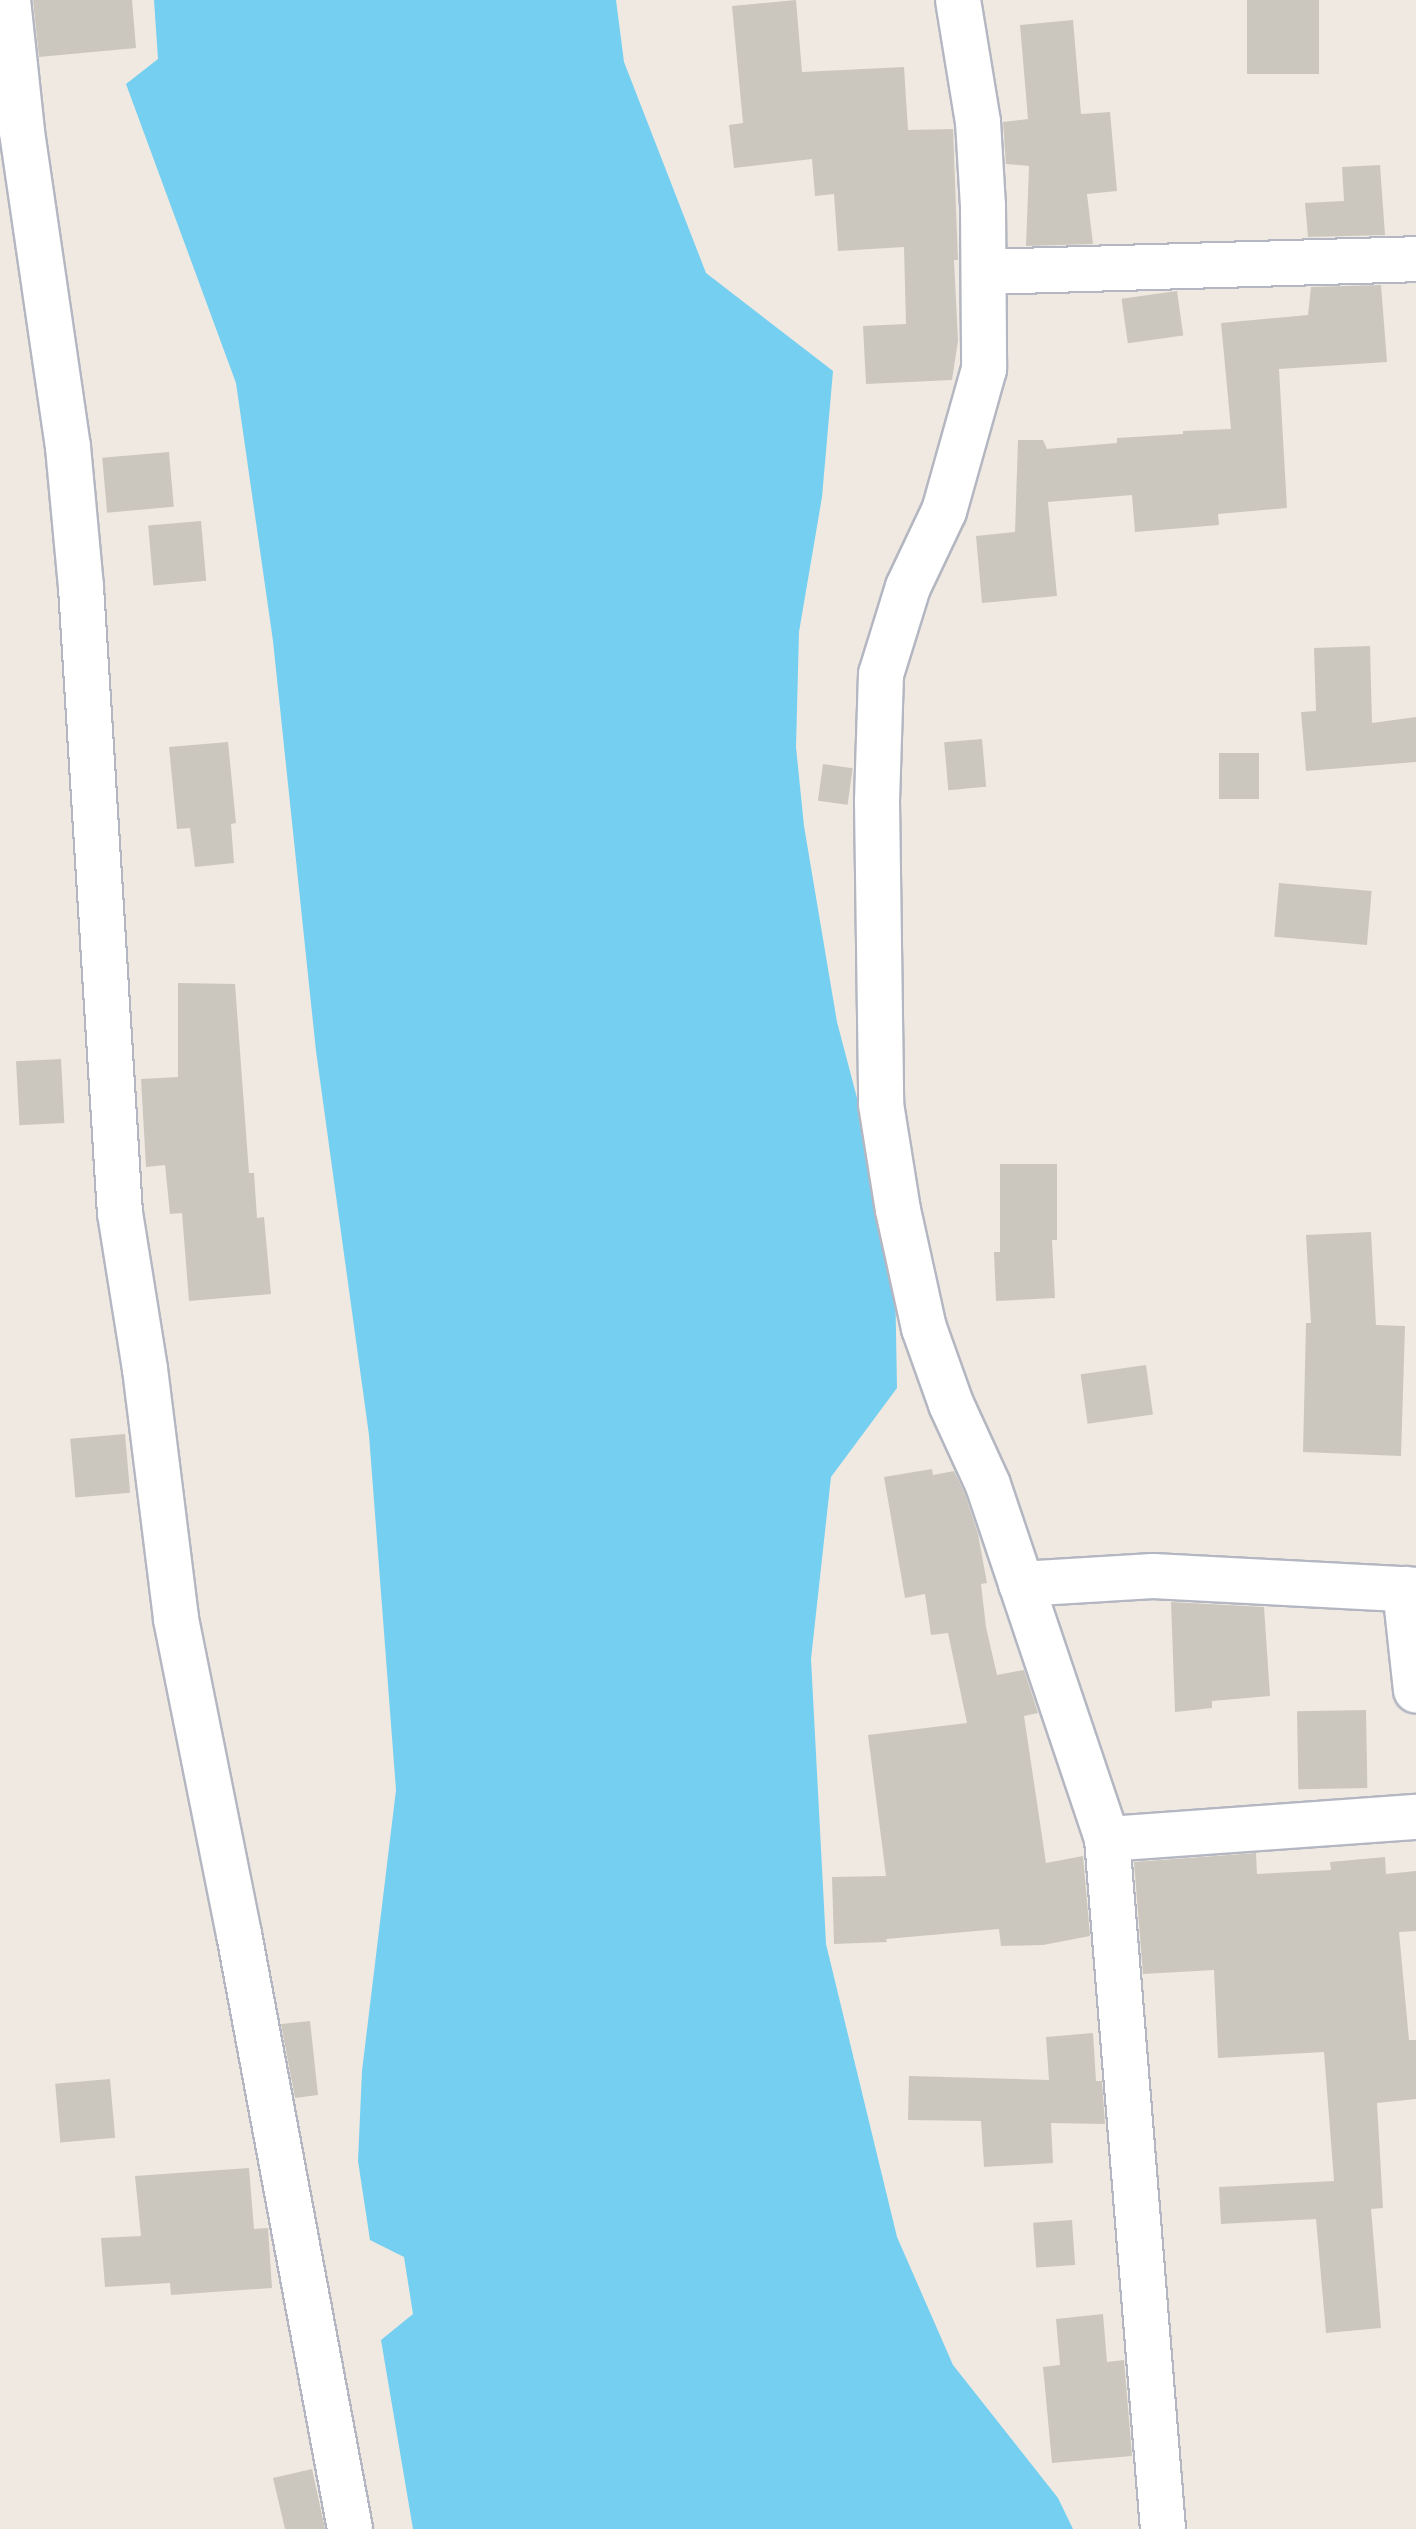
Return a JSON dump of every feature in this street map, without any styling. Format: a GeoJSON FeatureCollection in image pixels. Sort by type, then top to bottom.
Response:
{"type":"FeatureCollection","features":[{"type":"Feature","properties":{"kind":"street"},"geometry":{"type":"LineString","coordinates":[[8,0],[11,133],[68,447],[78,556],[120,1213],[145,1369],[176,1619],[239,1934],[350,2529]]}},
{"type":"Feature","properties":{"kind":"street"},"geometry":{"type":"LineString","coordinates":[[958,0],[978,122],[984,369],[944,511],[908,587],[881,674],[877,801],[881,1104],[898,1210],[924,1328],[951,1404],[988,1485],[1107,1839],[1163,2529]]}},
{"type":"Feature","properties":{"kind":"street"},"geometry":{"type":"LineString","coordinates":[[984,272],[1416,259]]}},
{"type":"Feature","properties":{"kind":"street"},"geometry":{"type":"LineString","coordinates":[[1021,1584],[1153,1576],[1410,1590],[1416,1690]]}},
{"type":"Feature","properties":{"kind":"street"},"geometry":{"type":"LineString","coordinates":[[1107,1839],[1416,1817]]}},
{"type":"Feature","properties":{"kind":"water"},"geometry":{"type":"Polygon","coordinates":[[[154,0],[616,0],[624,62],[706,273],[833,371],[822,497],[799,632],[796,747],[804,826],[837,1022],[862,1117],[895,1278],[897,1388],[831,1477],[811,1659],[826,1944],[897,2237],[953,2365],[1058,2498],[1073,2529],[413,2529],[381,2340],[413,2314],[404,2257],[370,2240],[358,2161],[362,2071],[396,1790],[369,1435],[316,1051],[273,641],[236,383],[126,84],[158,59],[154,0]]]}},
{"type":"Feature","properties":{"kind":"building"},"geometry":{"type":"Polygon","coordinates":[[[33,0],[132,0],[136,48],[39,57],[33,0]]]}},
{"type":"Feature","properties":{"kind":"building"},"geometry":{"type":"Polygon","coordinates":[[[796,0],[802,72],[904,67],[908,130],[953,129],[958,341],[952,380],[866,384],[863,326],[906,324],[904,247],[838,251],[834,194],[815,196],[812,159],[734,168],[729,125],[743,123],[732,6],[796,0]]]}},
{"type":"Feature","properties":{"kind":"building"},"geometry":{"type":"Polygon","coordinates":[[[1247,0],[1319,0],[1319,74],[1247,74],[1247,0]]]}},
{"type":"Feature","properties":{"kind":"building"},"geometry":{"type":"Polygon","coordinates":[[[1073,20],[1081,114],[1110,112],[1117,191],[1087,194],[1093,244],[1026,246],[1029,166],[1006,164],[1003,122],[1028,119],[1020,25],[1073,20]]]}},
{"type":"Feature","properties":{"kind":"building"},"geometry":{"type":"Polygon","coordinates":[[[1380,165],[1385,235],[1308,237],[1305,203],[1344,201],[1342,167],[1380,165]]]}},
{"type":"Feature","properties":{"kind":"building"},"geometry":{"type":"Polygon","coordinates":[[[1381,285],[1387,362],[1279,369],[1287,508],[1218,514],[1219,525],[1135,532],[1132,495],[1048,502],[1057,596],[982,603],[976,536],[1015,532],[1018,440],[1043,440],[1047,449],[1117,443],[1117,438],[1231,429],[1221,323],[1308,315],[1311,287],[1381,285]]]}},
{"type":"Feature","properties":{"kind":"building"},"geometry":{"type":"Polygon","coordinates":[[[1177,291],[1183,336],[1128,343],[1122,299],[1177,291]]]}},
{"type":"Feature","properties":{"kind":"building"},"geometry":{"type":"Polygon","coordinates":[[[169,452],[174,507],[107,513],[102,458],[169,452]]]}},
{"type":"Feature","properties":{"kind":"building"},"geometry":{"type":"Polygon","coordinates":[[[201,521],[206,581],[153,585],[148,526],[201,521]]]}},
{"type":"Feature","properties":{"kind":"building"},"geometry":{"type":"Polygon","coordinates":[[[1370,646],[1372,723],[1416,717],[1416,762],[1306,771],[1301,712],[1316,711],[1314,648],[1370,646]]]}},
{"type":"Feature","properties":{"kind":"building"},"geometry":{"type":"Polygon","coordinates":[[[982,739],[986,787],[948,790],[944,742],[982,739]]]}},
{"type":"Feature","properties":{"kind":"building"},"geometry":{"type":"Polygon","coordinates":[[[228,742],[236,823],[231,824],[234,863],[195,867],[190,828],[177,829],[169,747],[228,742]]]}},
{"type":"Feature","properties":{"kind":"building"},"geometry":{"type":"Polygon","coordinates":[[[1219,753],[1259,753],[1259,799],[1219,799],[1219,753]]]}},
{"type":"Feature","properties":{"kind":"building"},"geometry":{"type":"Polygon","coordinates":[[[823,764],[853,768],[848,805],[818,801],[823,764]]]}},
{"type":"Feature","properties":{"kind":"building"},"geometry":{"type":"Polygon","coordinates":[[[1279,883],[1372,891],[1367,945],[1274,937],[1279,883]]]}},
{"type":"Feature","properties":{"kind":"building"},"geometry":{"type":"Polygon","coordinates":[[[178,983],[235,984],[249,1173],[254,1173],[257,1218],[264,1217],[271,1294],[189,1301],[182,1213],[170,1214],[165,1165],[146,1167],[141,1079],[178,1077],[178,983]]]}},
{"type":"Feature","properties":{"kind":"building"},"geometry":{"type":"Polygon","coordinates":[[[61,1059],[64,1123],[19,1125],[16,1061],[61,1059]]]}},
{"type":"Feature","properties":{"kind":"building"},"geometry":{"type":"Polygon","coordinates":[[[1000,1164],[1057,1164],[1057,1240],[1052,1240],[1055,1298],[996,1301],[994,1252],[1000,1252],[1000,1164]]]}},
{"type":"Feature","properties":{"kind":"building"},"geometry":{"type":"Polygon","coordinates":[[[1371,1232],[1376,1325],[1405,1326],[1401,1456],[1303,1452],[1306,1323],[1311,1323],[1306,1235],[1371,1232]]]}},
{"type":"Feature","properties":{"kind":"building"},"geometry":{"type":"Polygon","coordinates":[[[1146,1365],[1153,1415],[1088,1424],[1081,1374],[1146,1365]]]}},
{"type":"Feature","properties":{"kind":"building"},"geometry":{"type":"Polygon","coordinates":[[[125,1434],[130,1493],[75,1498],[70,1439],[125,1434]]]}},
{"type":"Feature","properties":{"kind":"building"},"geometry":{"type":"Polygon","coordinates":[[[932,1469],[933,1475],[954,1471],[965,1494],[978,1534],[987,1583],[981,1584],[986,1627],[997,1675],[1024,1670],[1038,1713],[1024,1716],[1046,1863],[1083,1856],[1090,1936],[1043,1945],[1001,1946],[999,1929],[886,1939],[887,1942],[834,1944],[832,1877],[886,1876],[868,1735],[967,1723],[948,1633],[931,1635],[925,1594],[905,1598],[884,1477],[932,1469]]]}},
{"type":"Feature","properties":{"kind":"building"},"geometry":{"type":"Polygon","coordinates":[[[1171,1602],[1264,1607],[1270,1696],[1212,1701],[1212,1708],[1175,1712],[1171,1602]]]}},
{"type":"Feature","properties":{"kind":"building"},"geometry":{"type":"Polygon","coordinates":[[[1366,1710],[1367,1788],[1298,1789],[1297,1711],[1366,1710]]]}},
{"type":"Feature","properties":{"kind":"building"},"geometry":{"type":"Polygon","coordinates":[[[1256,1853],[1257,1874],[1331,1870],[1330,1862],[1385,1857],[1386,1874],[1416,1871],[1416,1931],[1399,1932],[1409,2040],[1416,2040],[1416,2099],[1377,2103],[1383,2208],[1371,2209],[1381,2328],[1326,2333],[1316,2219],[1221,2224],[1219,2187],[1334,2181],[1324,2052],[1218,2058],[1214,1970],[1143,1974],[1134,1862],[1256,1853]]]}},
{"type":"Feature","properties":{"kind":"building"},"geometry":{"type":"Polygon","coordinates":[[[310,2021],[318,2095],[295,2098],[281,2024],[310,2021]]]}},
{"type":"Feature","properties":{"kind":"building"},"geometry":{"type":"Polygon","coordinates":[[[1093,2033],[1096,2081],[1102,2081],[1105,2124],[1051,2123],[1053,2163],[984,2167],[981,2121],[908,2120],[909,2076],[1049,2080],[1046,2037],[1093,2033]]]}},
{"type":"Feature","properties":{"kind":"building"},"geometry":{"type":"Polygon","coordinates":[[[110,2079],[115,2138],[60,2143],[55,2084],[110,2079]]]}},
{"type":"Feature","properties":{"kind":"building"},"geometry":{"type":"Polygon","coordinates":[[[249,2168],[254,2229],[268,2228],[272,2288],[171,2295],[170,2283],[105,2287],[101,2238],[141,2236],[135,2176],[249,2168]]]}},
{"type":"Feature","properties":{"kind":"building"},"geometry":{"type":"Polygon","coordinates":[[[1072,2220],[1075,2265],[1036,2268],[1033,2223],[1072,2220]]]}},
{"type":"Feature","properties":{"kind":"building"},"geometry":{"type":"Polygon","coordinates":[[[1103,2314],[1107,2362],[1124,2360],[1132,2456],[1052,2463],[1043,2367],[1060,2365],[1056,2319],[1103,2314]]]}},
{"type":"Feature","properties":{"kind":"building"},"geometry":{"type":"Polygon","coordinates":[[[312,2469],[325,2529],[285,2529],[273,2478],[312,2469]]]}}]}
